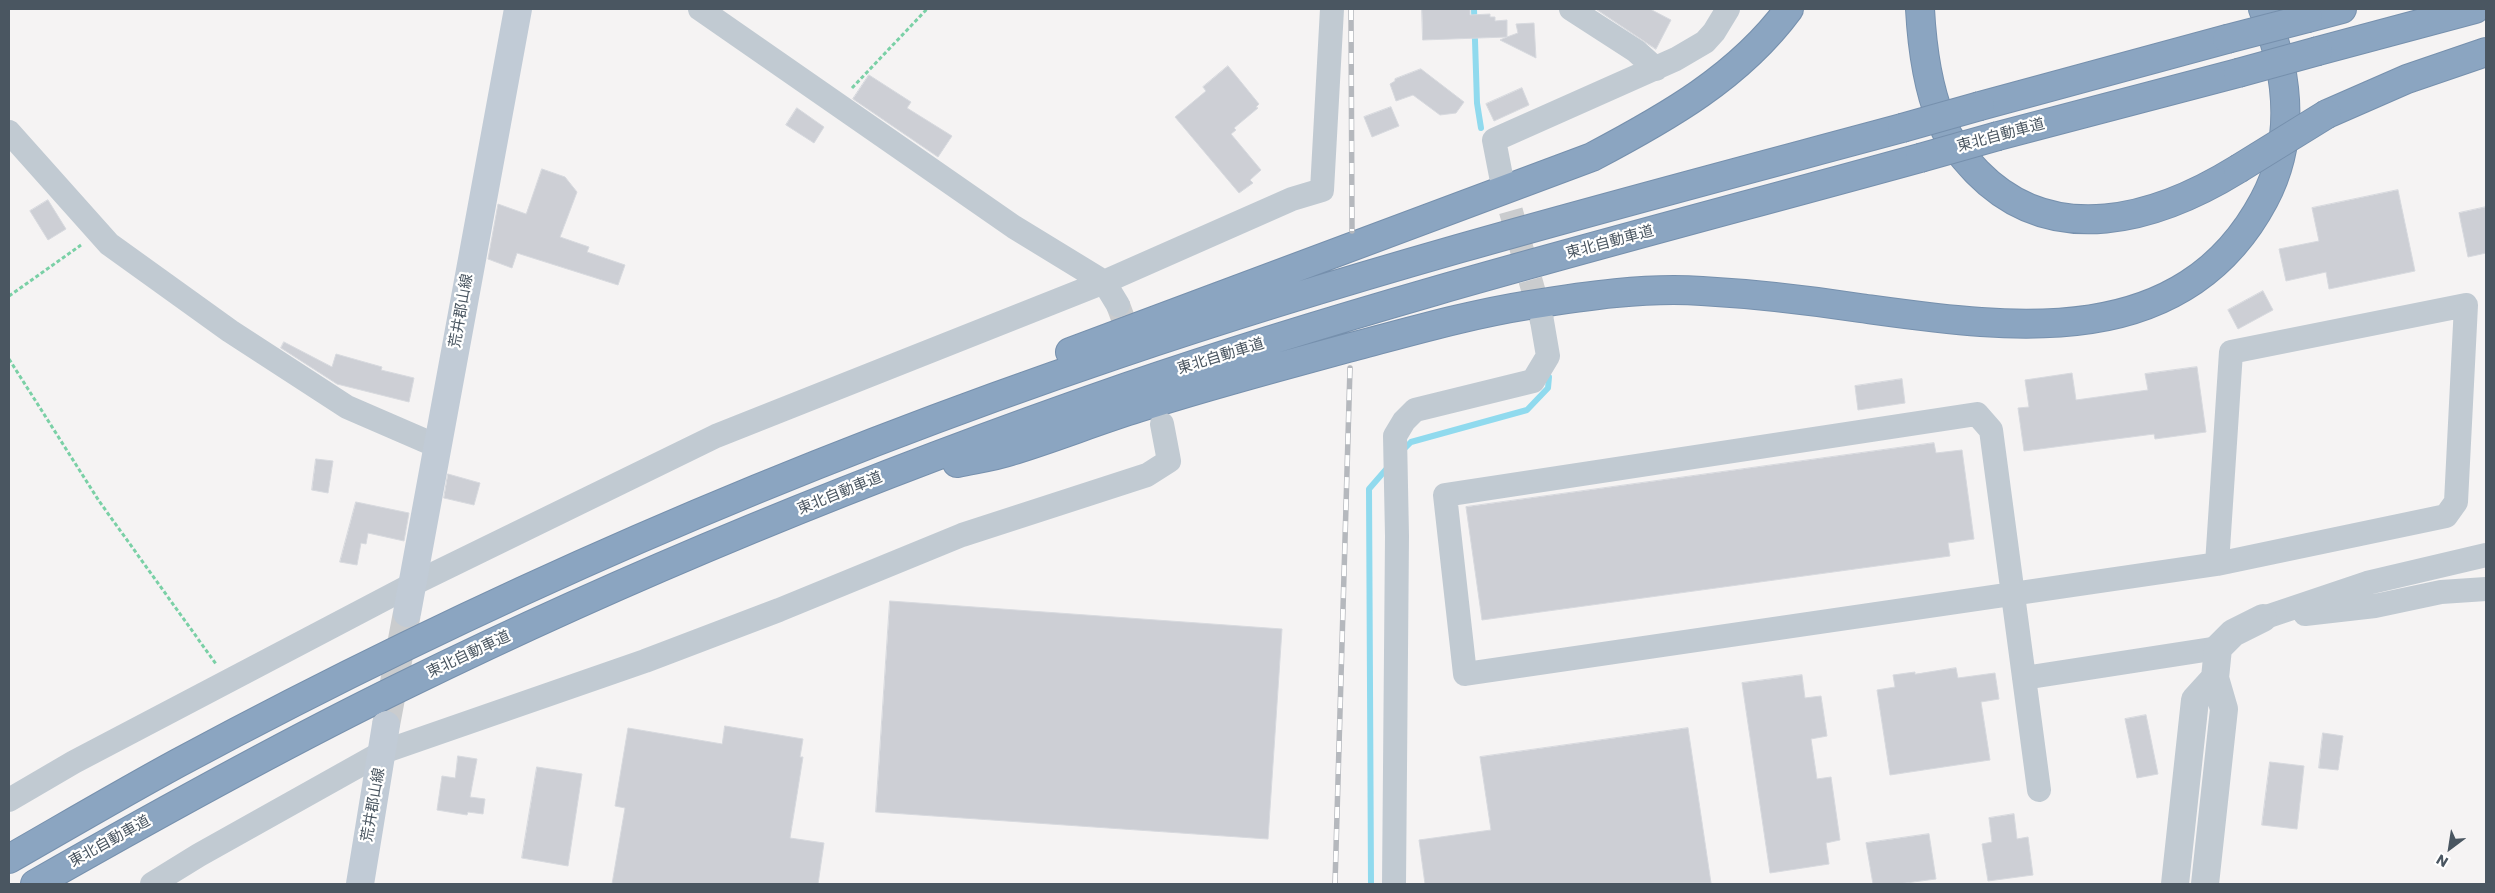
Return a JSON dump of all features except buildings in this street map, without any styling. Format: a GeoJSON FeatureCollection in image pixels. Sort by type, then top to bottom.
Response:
{"type":"FeatureCollection","features":[{"type":"Feature","properties":{"kind":"highway"},"geometry":{"type":"LineString","coordinates":[[856,451],[979,390],[1108,336],[1511,189],[1592,157],[1686,104],[1722,78],[1758,45],[1789,9]]}},
{"type":"Feature","properties":{"kind":"highway"},"geometry":{"type":"LineString","coordinates":[[1920,9],[1923,49],[1941,121],[1953,144],[1972,166],[2006,197],[2052,215],[2077,220],[2112,220],[2176,202],[2204,190],[2327,114],[2407,79],[2486,52]]}},
{"type":"Feature","properties":{"kind":"highway"},"geometry":{"type":"LineString","coordinates":[[874,479],[1007,453],[1136,408],[1225,382],[1466,316],[1533,304],[1653,291],[1698,291],[1804,300],[1964,322],[2047,325],[2112,316],[2140,308],[2170,295],[2194,281],[2234,246],[2257,214],[2270,188],[2286,122],[2285,84],[2275,40],[2262,9]]}},
{"type":"Feature","properties":{"kind":"highway"},"geometry":{"type":"LineString","coordinates":[[9,859],[183,760],[450,626],[718,506],[856,451],[1116,354],[1514,232],[2342,9]]}},
{"type":"Feature","properties":{"kind":"highway","name":"東北自動車道"},"geometry":{"type":"LineString","coordinates":[[36,884],[198,792],[402,687],[644,575],[874,479],[1099,397],[1214,358],[1523,266],[1998,136],[2474,9]]}},
{"type":"Feature","properties":{"kind":"main road","name":"荒井郡山線"},"geometry":{"type":"LineString","coordinates":[[407,613],[518,9]]}},
{"type":"Feature","properties":{"kind":"main road","name":"荒井郡山線"},"geometry":{"type":"LineString","coordinates":[[360,884],[386,725]]}},
{"type":"Feature","properties":{"kind":"street"},"geometry":{"type":"LineString","coordinates":[[700,9],[1014,227],[1104,282],[1118,305]]}},
{"type":"Feature","properties":{"kind":"street"},"geometry":{"type":"LineString","coordinates":[[9,800],[83,757],[413,584],[716,436],[1104,282],[1292,199],[1322,190],[1332,9]]}},
{"type":"Feature","properties":{"kind":"street"},"geometry":{"type":"LineString","coordinates":[[1571,9],[1636,51],[1656,69]]}},
{"type":"Feature","properties":{"kind":"street"},"geometry":{"type":"LineString","coordinates":[[1501,176],[1494,140],[1656,69],[1705,42],[1714,32],[1728,9]]}},
{"type":"Feature","properties":{"kind":"street"},"geometry":{"type":"LineString","coordinates":[[9,132],[79,208],[97,232],[109,244],[230,331],[347,407],[437,446]]}},
{"type":"Feature","properties":{"kind":"street"},"geometry":{"type":"LineString","coordinates":[[2039,790],[2024,678],[2013,595],[1991,430],[1977,414],[1445,495],[1465,674],[2013,595],[2217,564],[2446,516],[2456,502],[2466,304],[2231,352],[2217,564]]}},
{"type":"Feature","properties":{"kind":"street"},"geometry":{"type":"LineString","coordinates":[[1394,884],[1397,536],[1395,436],[1404,421],[1415,410],[1533,381],[1548,356],[1542,321]]}},
{"type":"Feature","properties":{"kind":"street"},"geometry":{"type":"LineString","coordinates":[[152,884],[383,752],[645,661],[962,536],[1147,475],[1169,461],[1162,424]]}},
{"type":"Feature","properties":{"kind":"street"},"geometry":{"type":"LineString","coordinates":[[2024,678],[2218,648],[2233,633],[2263,618],[2367,583],[2486,555]]}},
{"type":"Feature","properties":{"kind":"street"},"geometry":{"type":"LineString","coordinates":[[2263,618],[2375,606],[2441,592],[2486,589]]}},
{"type":"Feature","properties":{"kind":"street"},"geometry":{"type":"LineString","coordinates":[[2205,884],[2224,709],[2215,678],[2218,648]]}},
{"type":"Feature","properties":{"kind":"street"},"geometry":{"type":"LineString","coordinates":[[2174,884],[2195,700],[2215,678]]}},
{"type":"Feature","properties":{"kind":"path"},"geometry":{"type":"LineString","coordinates":[[837,104],[927,9]]}},
{"type":"Feature","properties":{"kind":"path"},"geometry":{"type":"LineString","coordinates":[[9,296],[97,232]]}},
{"type":"Feature","properties":{"kind":"path"},"geometry":{"type":"LineString","coordinates":[[9,359],[98,501],[218,667]]}},
{"type":"Feature","properties":{"kind":"waterway"},"geometry":{"type":"LineString","coordinates":[[1474,9],[1477,103],[1481,128]]}},
{"type":"Feature","properties":{"kind":"waterway"},"geometry":{"type":"LineString","coordinates":[[1402,451],[1411,442],[1527,410],[1548,388],[1549,377]]}},
{"type":"Feature","properties":{"kind":"waterway"},"geometry":{"type":"LineString","coordinates":[[1371,884],[1369,489],[1389,466]]}},
{"type":"Feature","properties":{"kind":"tunnel"},"geometry":{"type":"LineString","coordinates":[[1501,176],[1542,321]]}},
{"type":"Feature","properties":{"kind":"tunnel"},"geometry":{"type":"LineString","coordinates":[[1118,305],[1153,399]]}},
{"type":"Feature","properties":{"kind":"tunnel"},"geometry":{"type":"LineString","coordinates":[[386,725],[407,613]]}},
{"type":"Feature","properties":{"kind":"railway"},"geometry":{"type":"LineString","coordinates":[[1351,9],[1352,231]]}},
{"type":"Feature","properties":{"kind":"railway"},"geometry":{"type":"LineString","coordinates":[[1335,884],[1350,368]]}}]}
